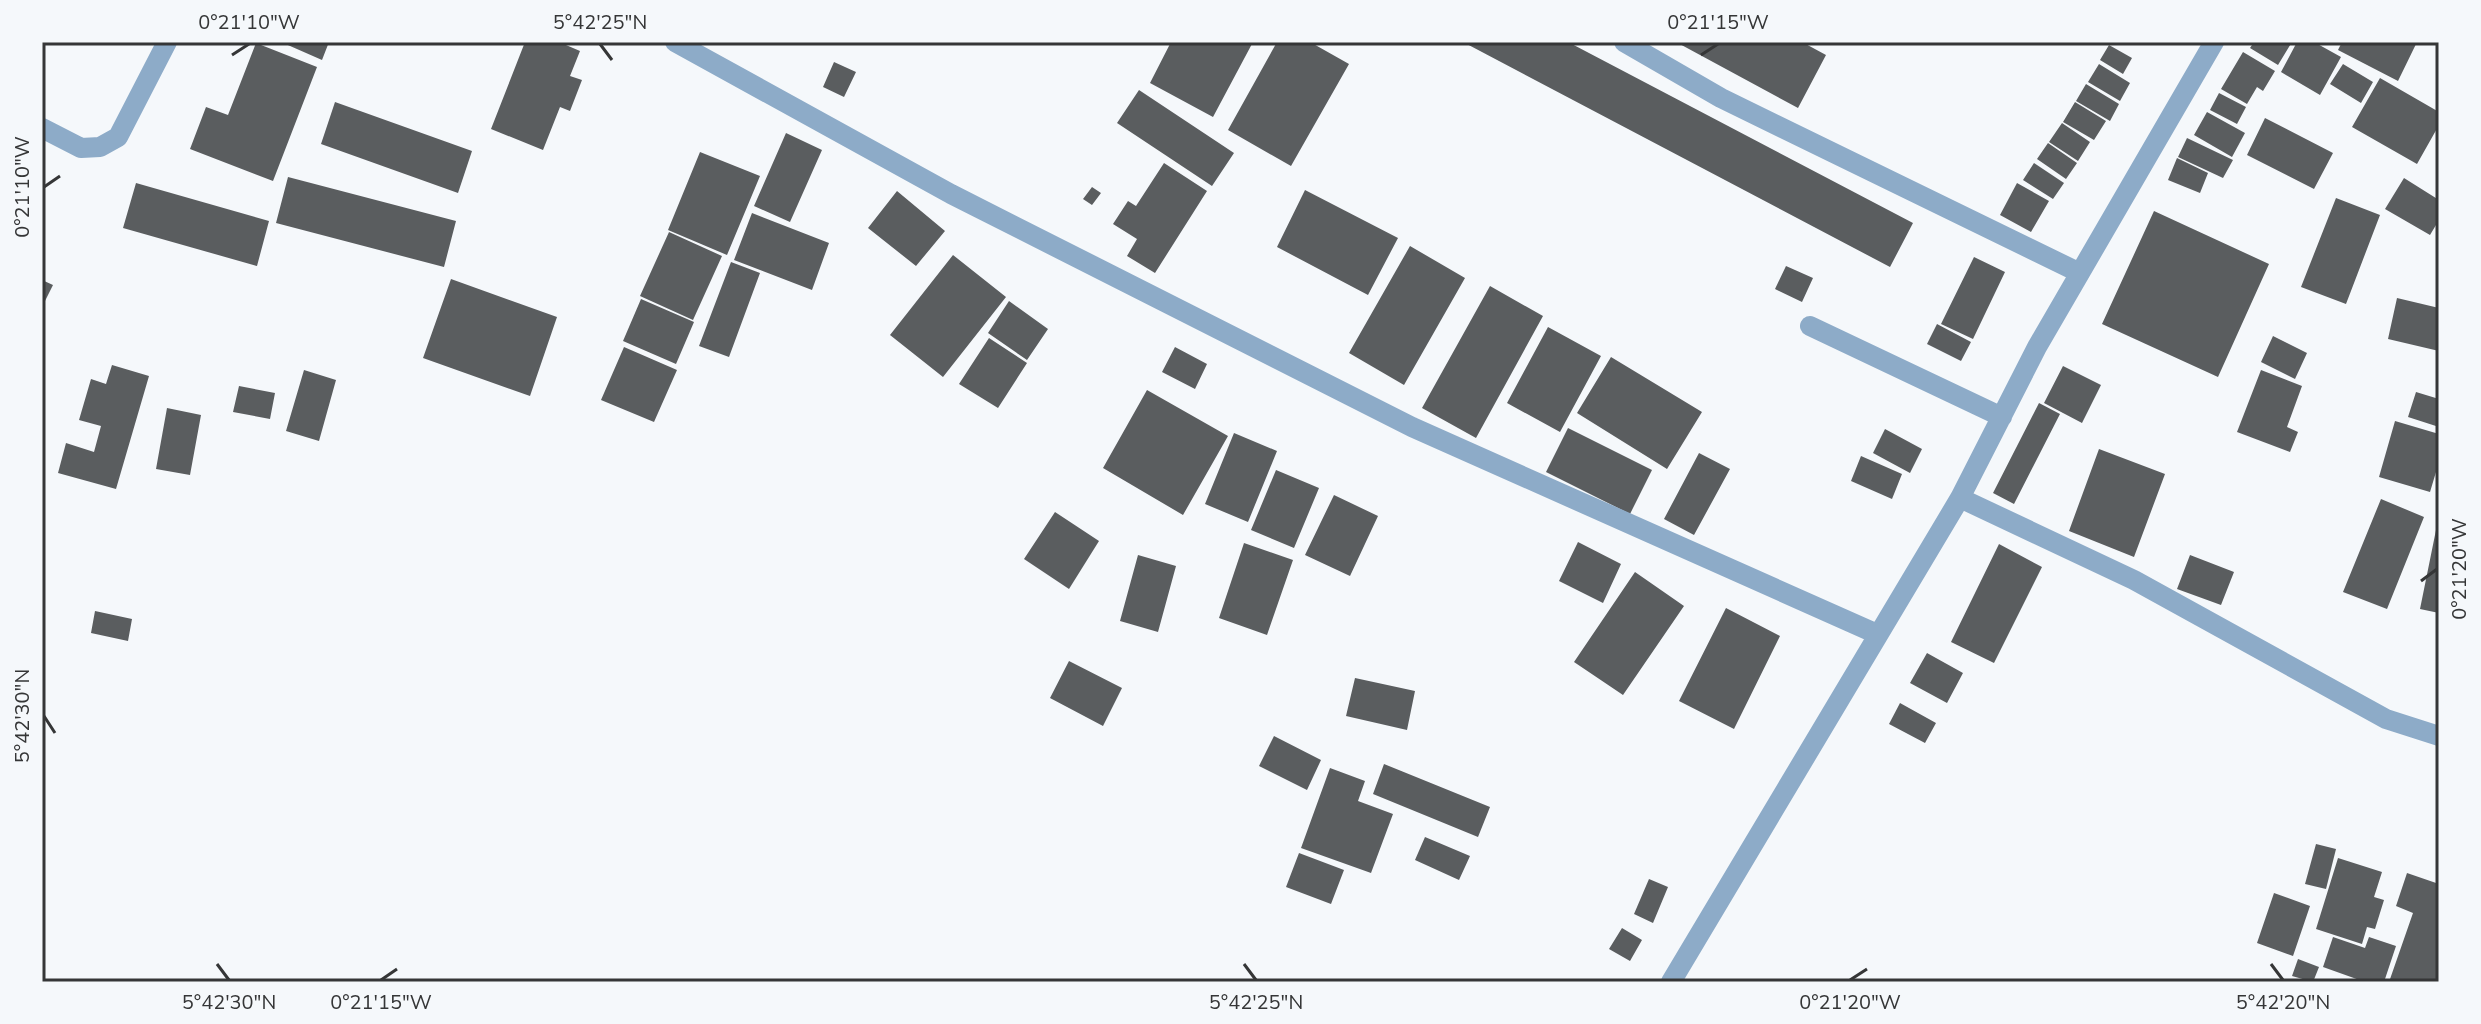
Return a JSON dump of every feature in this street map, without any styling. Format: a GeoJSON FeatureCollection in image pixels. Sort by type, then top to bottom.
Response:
{"type":"FeatureCollection","features":[{"type":"Feature","properties":{"kind":"street"},"geometry":{"type":"LineString","coordinates":[[42,128],[81,148],[100,147],[118,137],[167,42]]}},
{"type":"Feature","properties":{"kind":"street"},"geometry":{"type":"LineString","coordinates":[[1624,42],[1721,98],[2080,273]]}},
{"type":"Feature","properties":{"kind":"street"},"geometry":{"type":"LineString","coordinates":[[1671,982],[1960,498],[2080,273],[2214,42]]}},
{"type":"Feature","properties":{"kind":"street"},"geometry":{"type":"LineString","coordinates":[[691,45],[951,194],[1412,427],[1877,634]]}},
{"type":"Feature","properties":{"kind":"street"},"geometry":{"type":"LineString","coordinates":[[1810,326],[2002,417]]}},
{"type":"Feature","properties":{"kind":"street"},"geometry":{"type":"LineString","coordinates":[[1960,498],[2134,580],[2386,719],[2439,736]]}},
{"type":"Feature","properties":{"kind":"building"},"geometry":{"type":"Polygon","coordinates":[[[281,42],[329,42],[322,60],[281,42]]]}},
{"type":"Feature","properties":{"kind":"building"},"geometry":{"type":"Polygon","coordinates":[[[525,42],[559,42],[580,51],[570,76],[582,80],[570,111],[560,107],[543,150],[491,129],[525,42]]]}},
{"type":"Feature","properties":{"kind":"building"},"geometry":{"type":"Polygon","coordinates":[[[1171,42],[1253,42],[1213,117],[1150,83],[1171,42]]]}},
{"type":"Feature","properties":{"kind":"building"},"geometry":{"type":"Polygon","coordinates":[[[1277,42],[1310,42],[1349,64],[1291,166],[1228,130],[1277,42]]]}},
{"type":"Feature","properties":{"kind":"building"},"geometry":{"type":"Polygon","coordinates":[[[1463,42],[1568,42],[1913,223],[1890,267],[1463,42]]]}},
{"type":"Feature","properties":{"kind":"building"},"geometry":{"type":"Polygon","coordinates":[[[1676,42],[1802,42],[1826,55],[1798,108],[1676,42]]]}},
{"type":"Feature","properties":{"kind":"building"},"geometry":{"type":"Polygon","coordinates":[[[2254,42],[2292,42],[2278,65],[2250,48],[2254,42]]]}},
{"type":"Feature","properties":{"kind":"building"},"geometry":{"type":"Polygon","coordinates":[[[2297,42],[2314,42],[2341,57],[2320,95],[2281,72],[2297,42]]]}},
{"type":"Feature","properties":{"kind":"building"},"geometry":{"type":"Polygon","coordinates":[[[2342,42],[2417,42],[2398,81],[2338,50],[2342,42]]]}},
{"type":"Feature","properties":{"kind":"building"},"geometry":{"type":"Polygon","coordinates":[[[256,43],[317,67],[273,181],[190,149],[206,107],[228,115],[256,43]]]}},
{"type":"Feature","properties":{"kind":"building"},"geometry":{"type":"Polygon","coordinates":[[[2109,45],[2132,58],[2123,74],[2100,60],[2109,45]]]}},
{"type":"Feature","properties":{"kind":"building"},"geometry":{"type":"Polygon","coordinates":[[[2243,52],[2275,71],[2263,91],[2257,87],[2247,104],[2221,89],[2243,52]]]}},
{"type":"Feature","properties":{"kind":"building"},"geometry":{"type":"Polygon","coordinates":[[[834,62],[856,72],[844,97],[823,87],[834,62]]]}},
{"type":"Feature","properties":{"kind":"building"},"geometry":{"type":"Polygon","coordinates":[[[2099,64],[2130,83],[2120,101],[2088,82],[2099,64]]]}},
{"type":"Feature","properties":{"kind":"building"},"geometry":{"type":"Polygon","coordinates":[[[2343,64],[2373,82],[2361,103],[2330,84],[2343,64]]]}},
{"type":"Feature","properties":{"kind":"building"},"geometry":{"type":"Polygon","coordinates":[[[2380,78],[2439,112],[2439,125],[2417,164],[2352,127],[2380,78]]]}},
{"type":"Feature","properties":{"kind":"building"},"geometry":{"type":"Polygon","coordinates":[[[2086,84],[2119,104],[2110,121],[2076,101],[2086,84]]]}},
{"type":"Feature","properties":{"kind":"building"},"geometry":{"type":"Polygon","coordinates":[[[1139,90],[1234,153],[1212,186],[1117,123],[1139,90]]]}},
{"type":"Feature","properties":{"kind":"building"},"geometry":{"type":"Polygon","coordinates":[[[2219,93],[2246,107],[2237,124],[2210,110],[2219,93]]]}},
{"type":"Feature","properties":{"kind":"building"},"geometry":{"type":"Polygon","coordinates":[[[335,102],[472,151],[458,193],[321,144],[335,102]]]}},
{"type":"Feature","properties":{"kind":"building"},"geometry":{"type":"Polygon","coordinates":[[[2075,102],[2106,121],[2094,140],[2063,122],[2075,102]]]}},
{"type":"Feature","properties":{"kind":"building"},"geometry":{"type":"Polygon","coordinates":[[[2207,112],[2245,133],[2232,157],[2194,135],[2207,112]]]}},
{"type":"Feature","properties":{"kind":"building"},"geometry":{"type":"Polygon","coordinates":[[[2265,118],[2333,153],[2314,189],[2247,155],[2265,118]]]}},
{"type":"Feature","properties":{"kind":"building"},"geometry":{"type":"Polygon","coordinates":[[[2062,123],[2090,142],[2078,161],[2049,142],[2062,123]]]}},
{"type":"Feature","properties":{"kind":"building"},"geometry":{"type":"Polygon","coordinates":[[[786,133],[822,150],[790,222],[754,206],[786,133]]]}},
{"type":"Feature","properties":{"kind":"building"},"geometry":{"type":"Polygon","coordinates":[[[2187,138],[2233,160],[2223,178],[2178,157],[2187,138]]]}},
{"type":"Feature","properties":{"kind":"building"},"geometry":{"type":"Polygon","coordinates":[[[2048,143],[2077,163],[2066,179],[2037,159],[2048,143]]]}},
{"type":"Feature","properties":{"kind":"building"},"geometry":{"type":"Polygon","coordinates":[[[700,152],[760,176],[727,255],[668,230],[700,152]]]}},
{"type":"Feature","properties":{"kind":"building"},"geometry":{"type":"Polygon","coordinates":[[[2177,158],[2208,173],[2200,193],[2168,180],[2177,158]]]}},
{"type":"Feature","properties":{"kind":"building"},"geometry":{"type":"Polygon","coordinates":[[[1164,163],[1207,191],[1155,273],[1127,256],[1137,239],[1113,224],[1128,201],[1136,206],[1164,163]]]}},
{"type":"Feature","properties":{"kind":"building"},"geometry":{"type":"Polygon","coordinates":[[[2034,163],[2064,183],[2053,199],[2023,180],[2034,163]]]}},
{"type":"Feature","properties":{"kind":"building"},"geometry":{"type":"Polygon","coordinates":[[[288,177],[456,221],[444,267],[276,223],[288,177]]]}},
{"type":"Feature","properties":{"kind":"building"},"geometry":{"type":"Polygon","coordinates":[[[2404,178],[2439,200],[2439,220],[2430,235],[2385,209],[2404,178]]]}},
{"type":"Feature","properties":{"kind":"building"},"geometry":{"type":"Polygon","coordinates":[[[136,183],[269,221],[257,266],[123,228],[136,183]]]}},
{"type":"Feature","properties":{"kind":"building"},"geometry":{"type":"Polygon","coordinates":[[[2017,183],[2049,201],[2031,232],[2000,215],[2017,183]]]}},
{"type":"Feature","properties":{"kind":"building"},"geometry":{"type":"Polygon","coordinates":[[[1092,187],[1101,193],[1092,205],[1083,199],[1092,187]]]}},
{"type":"Feature","properties":{"kind":"building"},"geometry":{"type":"Polygon","coordinates":[[[1305,190],[1398,238],[1368,295],[1277,247],[1305,190]]]}},
{"type":"Feature","properties":{"kind":"building"},"geometry":{"type":"Polygon","coordinates":[[[897,191],[945,231],[916,266],[868,228],[897,191]]]}},
{"type":"Feature","properties":{"kind":"building"},"geometry":{"type":"Polygon","coordinates":[[[2336,198],[2380,215],[2346,304],[2301,287],[2336,198]]]}},
{"type":"Feature","properties":{"kind":"building"},"geometry":{"type":"Polygon","coordinates":[[[2154,211],[2269,264],[2218,377],[2102,324],[2154,211]]]}},
{"type":"Feature","properties":{"kind":"building"},"geometry":{"type":"Polygon","coordinates":[[[752,213],[829,243],[812,290],[734,260],[752,213]]]}},
{"type":"Feature","properties":{"kind":"building"},"geometry":{"type":"Polygon","coordinates":[[[669,232],[722,256],[693,320],[640,296],[669,232]]]}},
{"type":"Feature","properties":{"kind":"building"},"geometry":{"type":"Polygon","coordinates":[[[1410,246],[1465,278],[1404,385],[1349,353],[1410,246]]]}},
{"type":"Feature","properties":{"kind":"building"},"geometry":{"type":"Polygon","coordinates":[[[953,255],[1006,297],[943,377],[890,335],[953,255]]]}},
{"type":"Feature","properties":{"kind":"building"},"geometry":{"type":"Polygon","coordinates":[[[1974,257],[2005,272],[1973,339],[1941,324],[1974,257]]]}},
{"type":"Feature","properties":{"kind":"building"},"geometry":{"type":"Polygon","coordinates":[[[731,262],[760,273],[729,357],[699,346],[731,262]]]}},
{"type":"Feature","properties":{"kind":"building"},"geometry":{"type":"Polygon","coordinates":[[[1786,266],[1813,278],[1802,302],[1775,289],[1786,266]]]}},
{"type":"Feature","properties":{"kind":"building"},"geometry":{"type":"Polygon","coordinates":[[[451,279],[557,317],[530,396],[423,358],[451,279]]]}},
{"type":"Feature","properties":{"kind":"building"},"geometry":{"type":"Polygon","coordinates":[[[42,280],[53,285],[42,307],[42,280]]]}},
{"type":"Feature","properties":{"kind":"building"},"geometry":{"type":"Polygon","coordinates":[[[1490,286],[1543,316],[1476,438],[1422,408],[1490,286]]]}},
{"type":"Feature","properties":{"kind":"building"},"geometry":{"type":"Polygon","coordinates":[[[2397,298],[2439,308],[2439,351],[2388,339],[2397,298]]]}},
{"type":"Feature","properties":{"kind":"building"},"geometry":{"type":"Polygon","coordinates":[[[641,299],[694,322],[676,364],[623,341],[641,299]]]}},
{"type":"Feature","properties":{"kind":"building"},"geometry":{"type":"Polygon","coordinates":[[[1009,301],[1048,329],[1027,360],[988,333],[1009,301]]]}},
{"type":"Feature","properties":{"kind":"building"},"geometry":{"type":"Polygon","coordinates":[[[1937,324],[1971,342],[1961,361],[1927,344],[1937,324]]]}},
{"type":"Feature","properties":{"kind":"building"},"geometry":{"type":"Polygon","coordinates":[[[1548,327],[1601,356],[1560,432],[1507,403],[1548,327]]]}},
{"type":"Feature","properties":{"kind":"building"},"geometry":{"type":"Polygon","coordinates":[[[2273,336],[2307,353],[2295,379],[2261,362],[2273,336]]]}},
{"type":"Feature","properties":{"kind":"building"},"geometry":{"type":"Polygon","coordinates":[[[989,338],[1027,363],[998,408],[959,384],[989,338]]]}},
{"type":"Feature","properties":{"kind":"building"},"geometry":{"type":"Polygon","coordinates":[[[624,347],[677,370],[654,422],[601,400],[624,347]]]}},
{"type":"Feature","properties":{"kind":"building"},"geometry":{"type":"Polygon","coordinates":[[[1175,347],[1207,364],[1195,389],[1162,372],[1175,347]]]}},
{"type":"Feature","properties":{"kind":"building"},"geometry":{"type":"Polygon","coordinates":[[[1611,357],[1702,412],[1667,469],[1577,413],[1611,357]]]}},
{"type":"Feature","properties":{"kind":"building"},"geometry":{"type":"Polygon","coordinates":[[[112,365],[149,376],[116,489],[58,473],[66,443],[94,452],[101,426],[79,420],[91,379],[106,384],[112,365]]]}},
{"type":"Feature","properties":{"kind":"building"},"geometry":{"type":"Polygon","coordinates":[[[2063,366],[2101,385],[2082,423],[2044,403],[2063,366]]]}},
{"type":"Feature","properties":{"kind":"building"},"geometry":{"type":"Polygon","coordinates":[[[304,370],[336,380],[319,441],[286,431],[304,370]]]}},
{"type":"Feature","properties":{"kind":"building"},"geometry":{"type":"Polygon","coordinates":[[[2261,370],[2302,386],[2287,427],[2298,432],[2290,452],[2237,432],[2261,370]]]}},
{"type":"Feature","properties":{"kind":"building"},"geometry":{"type":"Polygon","coordinates":[[[239,386],[275,393],[270,419],[233,412],[239,386]]]}},
{"type":"Feature","properties":{"kind":"building"},"geometry":{"type":"Polygon","coordinates":[[[1147,390],[1228,436],[1183,515],[1103,468],[1147,390]]]}},
{"type":"Feature","properties":{"kind":"building"},"geometry":{"type":"Polygon","coordinates":[[[2416,392],[2439,399],[2439,427],[2408,417],[2416,392]]]}},
{"type":"Feature","properties":{"kind":"building"},"geometry":{"type":"Polygon","coordinates":[[[2039,403],[2060,414],[2014,504],[1993,493],[2039,403]]]}},
{"type":"Feature","properties":{"kind":"building"},"geometry":{"type":"Polygon","coordinates":[[[167,408],[201,415],[190,475],[156,469],[167,408]]]}},
{"type":"Feature","properties":{"kind":"building"},"geometry":{"type":"Polygon","coordinates":[[[2395,421],[2439,434],[2439,462],[2430,492],[2379,477],[2395,421]]]}},
{"type":"Feature","properties":{"kind":"building"},"geometry":{"type":"Polygon","coordinates":[[[1568,428],[1652,470],[1630,514],[1546,472],[1568,428]]]}},
{"type":"Feature","properties":{"kind":"building"},"geometry":{"type":"Polygon","coordinates":[[[1885,429],[1922,449],[1910,473],[1873,453],[1885,429]]]}},
{"type":"Feature","properties":{"kind":"building"},"geometry":{"type":"Polygon","coordinates":[[[1234,433],[1277,451],[1248,522],[1205,504],[1234,433]]]}},
{"type":"Feature","properties":{"kind":"building"},"geometry":{"type":"Polygon","coordinates":[[[2099,449],[2165,474],[2134,557],[2069,531],[2099,449]]]}},
{"type":"Feature","properties":{"kind":"building"},"geometry":{"type":"Polygon","coordinates":[[[1699,453],[1730,469],[1694,535],[1664,519],[1699,453]]]}},
{"type":"Feature","properties":{"kind":"building"},"geometry":{"type":"Polygon","coordinates":[[[1861,456],[1902,474],[1892,499],[1851,481],[1861,456]]]}},
{"type":"Feature","properties":{"kind":"building"},"geometry":{"type":"Polygon","coordinates":[[[1276,470],[1319,488],[1294,548],[1251,530],[1276,470]]]}},
{"type":"Feature","properties":{"kind":"building"},"geometry":{"type":"Polygon","coordinates":[[[1334,495],[1378,516],[1350,576],[1305,555],[1334,495]]]}},
{"type":"Feature","properties":{"kind":"building"},"geometry":{"type":"Polygon","coordinates":[[[2381,499],[2424,517],[2387,609],[2343,592],[2381,499]]]}},
{"type":"Feature","properties":{"kind":"building"},"geometry":{"type":"Polygon","coordinates":[[[1055,512],[1099,541],[1069,589],[1024,559],[1055,512]]]}},
{"type":"Feature","properties":{"kind":"building"},"geometry":{"type":"Polygon","coordinates":[[[2436,530],[2439,530],[2439,613],[2420,609],[2436,530]]]}},
{"type":"Feature","properties":{"kind":"building"},"geometry":{"type":"Polygon","coordinates":[[[1578,542],[1621,564],[1603,603],[1559,581],[1578,542]]]}},
{"type":"Feature","properties":{"kind":"building"},"geometry":{"type":"Polygon","coordinates":[[[1244,543],[1293,560],[1267,635],[1219,618],[1244,543]]]}},
{"type":"Feature","properties":{"kind":"building"},"geometry":{"type":"Polygon","coordinates":[[[1999,544],[2042,567],[1994,663],[1951,642],[1999,544]]]}},
{"type":"Feature","properties":{"kind":"building"},"geometry":{"type":"Polygon","coordinates":[[[1138,555],[1176,566],[1158,632],[1120,621],[1138,555]]]}},
{"type":"Feature","properties":{"kind":"building"},"geometry":{"type":"Polygon","coordinates":[[[2190,555],[2234,572],[2221,605],[2177,589],[2190,555]]]}},
{"type":"Feature","properties":{"kind":"building"},"geometry":{"type":"Polygon","coordinates":[[[1635,572],[1684,606],[1623,695],[1574,662],[1635,572]]]}},
{"type":"Feature","properties":{"kind":"building"},"geometry":{"type":"Polygon","coordinates":[[[1726,608],[1780,636],[1734,729],[1679,701],[1726,608]]]}},
{"type":"Feature","properties":{"kind":"building"},"geometry":{"type":"Polygon","coordinates":[[[95,611],[132,619],[128,641],[91,633],[95,611]]]}},
{"type":"Feature","properties":{"kind":"building"},"geometry":{"type":"Polygon","coordinates":[[[1927,653],[1963,673],[1947,703],[1910,683],[1927,653]]]}},
{"type":"Feature","properties":{"kind":"building"},"geometry":{"type":"Polygon","coordinates":[[[1069,661],[1122,688],[1103,726],[1050,698],[1069,661]]]}},
{"type":"Feature","properties":{"kind":"building"},"geometry":{"type":"Polygon","coordinates":[[[1355,678],[1415,691],[1407,730],[1346,716],[1355,678]]]}},
{"type":"Feature","properties":{"kind":"building"},"geometry":{"type":"Polygon","coordinates":[[[1900,703],[1936,723],[1925,743],[1889,724],[1900,703]]]}},
{"type":"Feature","properties":{"kind":"building"},"geometry":{"type":"Polygon","coordinates":[[[1274,736],[1321,760],[1307,790],[1259,766],[1274,736]]]}},
{"type":"Feature","properties":{"kind":"building"},"geometry":{"type":"Polygon","coordinates":[[[1384,764],[1490,807],[1478,837],[1373,794],[1384,764]]]}},
{"type":"Feature","properties":{"kind":"building"},"geometry":{"type":"Polygon","coordinates":[[[1330,768],[1365,781],[1358,801],[1393,814],[1371,873],[1301,848],[1330,768]]]}},
{"type":"Feature","properties":{"kind":"building"},"geometry":{"type":"Polygon","coordinates":[[[1425,837],[1470,856],[1459,880],[1415,860],[1425,837]]]}},
{"type":"Feature","properties":{"kind":"building"},"geometry":{"type":"Polygon","coordinates":[[[2316,844],[2336,849],[2326,889],[2305,884],[2316,844]]]}},
{"type":"Feature","properties":{"kind":"building"},"geometry":{"type":"Polygon","coordinates":[[[1299,853],[1344,870],[1331,904],[1286,887],[1299,853]]]}},
{"type":"Feature","properties":{"kind":"building"},"geometry":{"type":"Polygon","coordinates":[[[2338,858],[2382,872],[2374,897],[2384,900],[2375,929],[2367,927],[2362,944],[2316,929],[2338,858]]]}},
{"type":"Feature","properties":{"kind":"building"},"geometry":{"type":"Polygon","coordinates":[[[2407,873],[2439,884],[2439,982],[2389,982],[2413,913],[2396,906],[2407,873]]]}},
{"type":"Feature","properties":{"kind":"building"},"geometry":{"type":"Polygon","coordinates":[[[1649,879],[1668,887],[1653,923],[1634,914],[1649,879]]]}},
{"type":"Feature","properties":{"kind":"building"},"geometry":{"type":"Polygon","coordinates":[[[2274,893],[2310,906],[2293,956],[2257,943],[2274,893]]]}},
{"type":"Feature","properties":{"kind":"building"},"geometry":{"type":"Polygon","coordinates":[[[1622,928],[1642,940],[1630,961],[1609,949],[1622,928]]]}},
{"type":"Feature","properties":{"kind":"building"},"geometry":{"type":"Polygon","coordinates":[[[2333,937],[2365,948],[2369,937],[2396,946],[2384,982],[2365,982],[2323,967],[2333,937]]]}},
{"type":"Feature","properties":{"kind":"building"},"geometry":{"type":"Polygon","coordinates":[[[2298,959],[2319,967],[2313,982],[2292,976],[2298,959]]]}}]}
